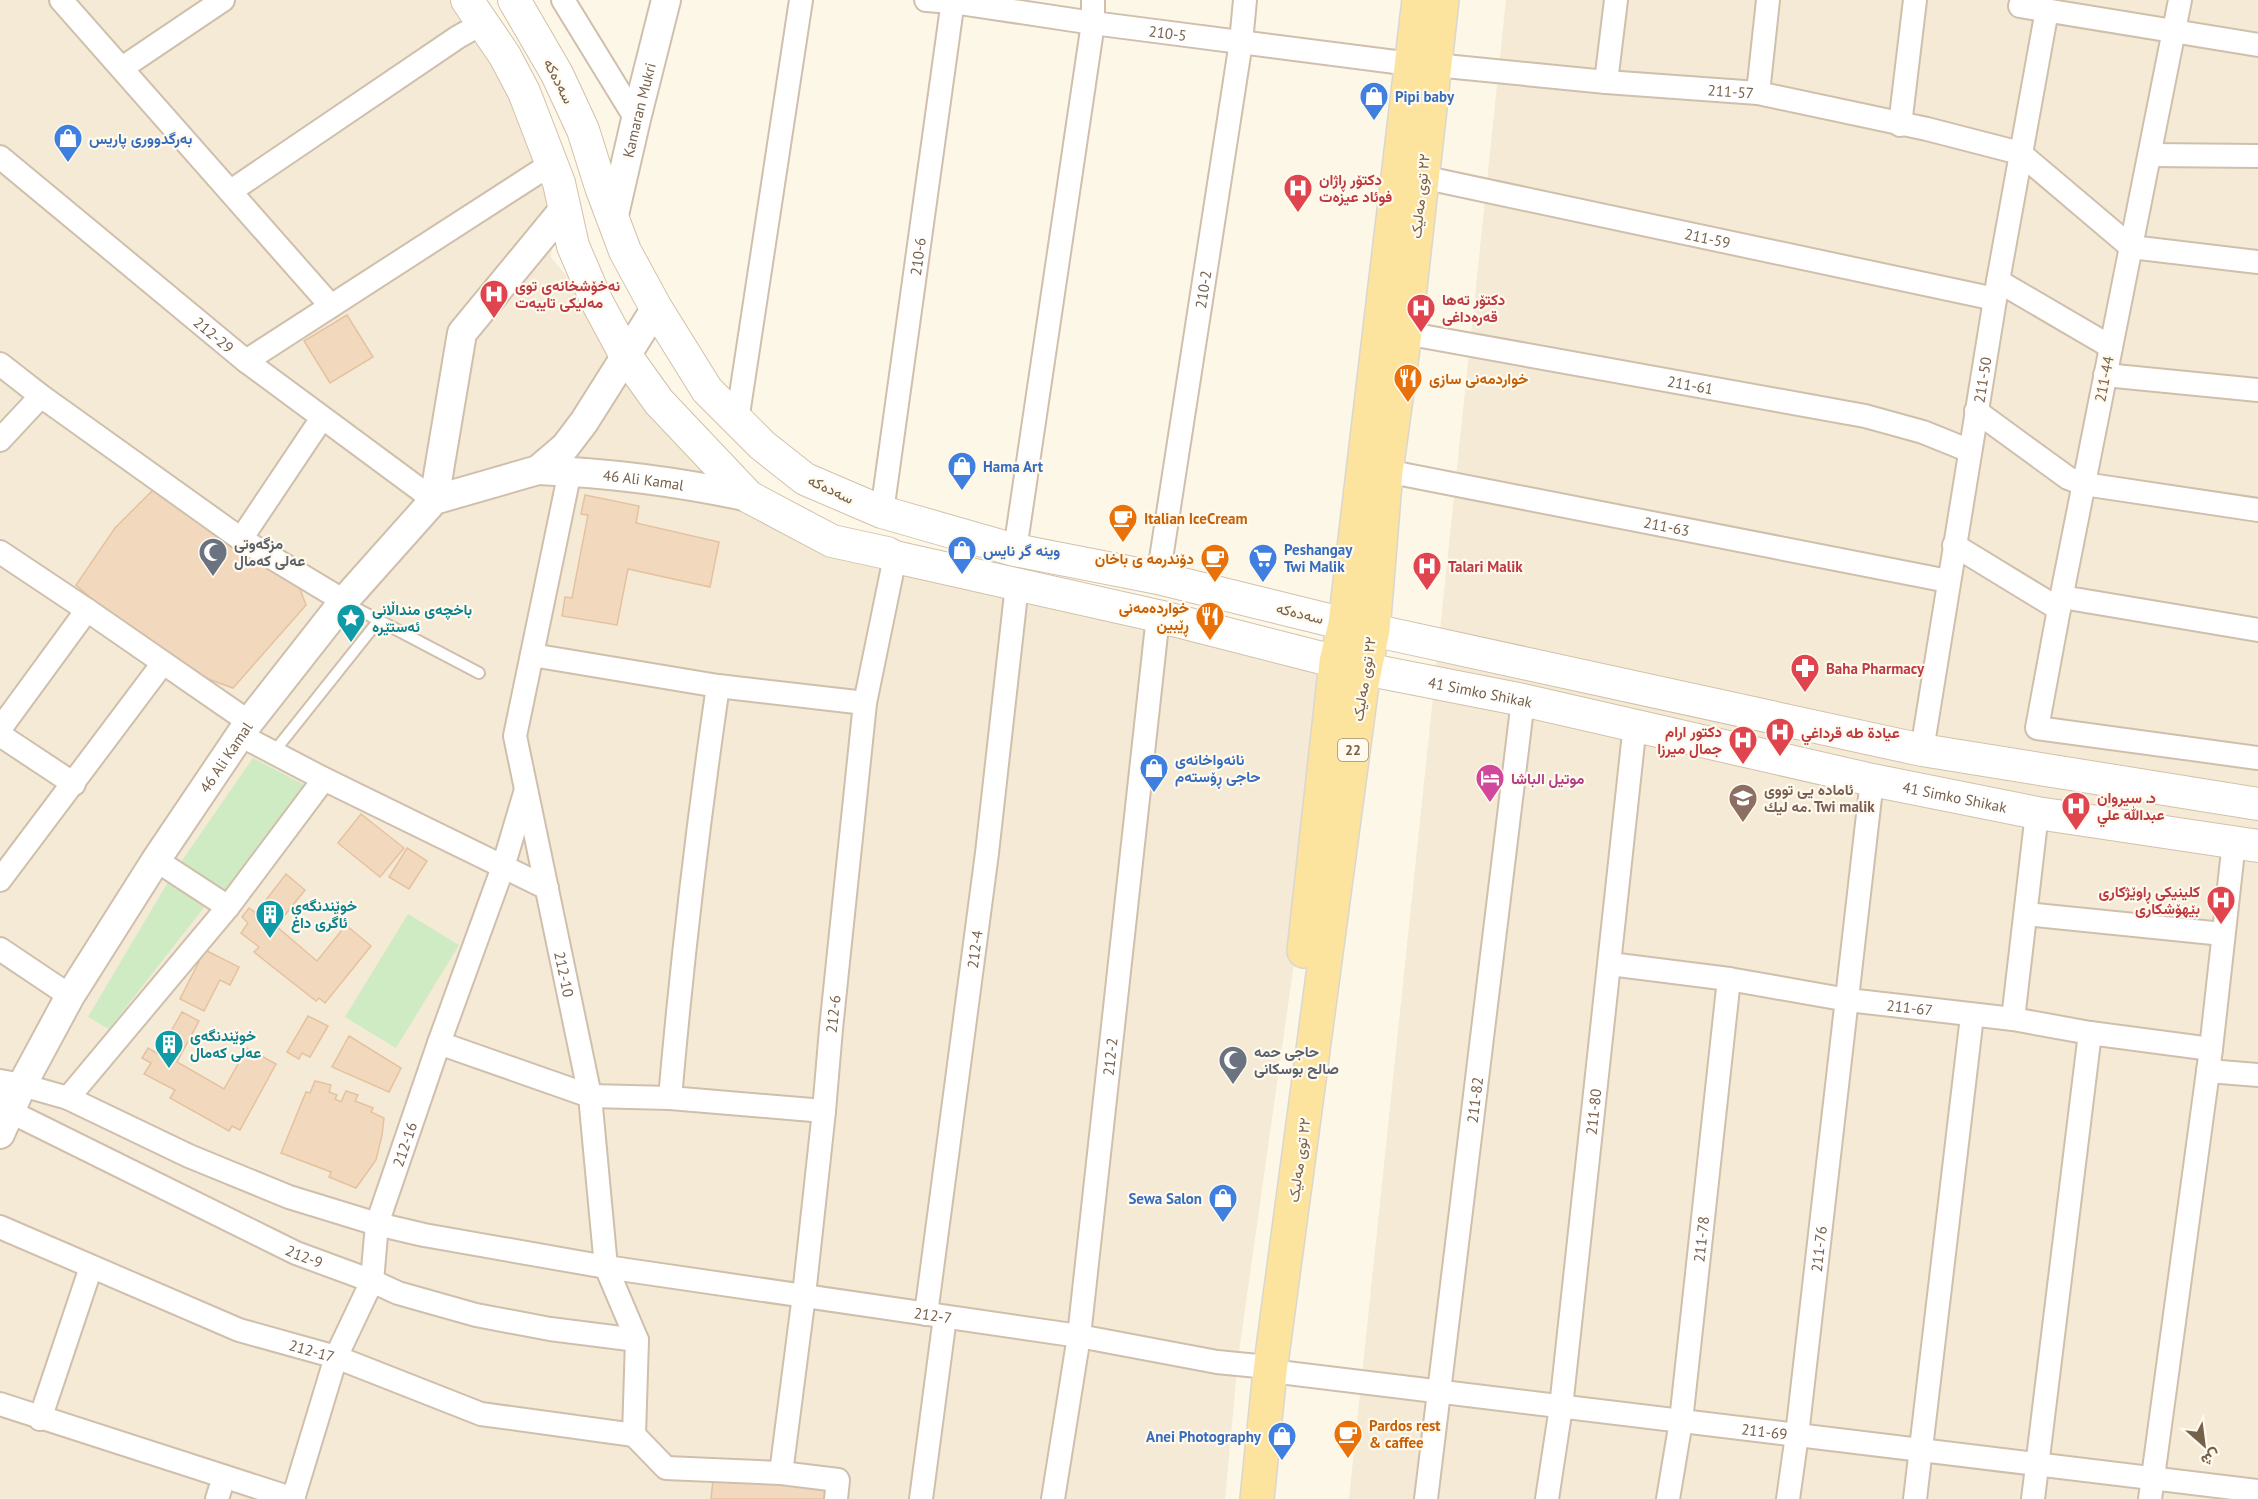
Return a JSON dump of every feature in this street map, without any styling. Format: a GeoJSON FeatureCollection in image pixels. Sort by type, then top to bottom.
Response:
{"type":"FeatureCollection","features":[{"type":"Feature","properties":{"kind":"main road","name":"سەدەکە"},"geometry":{"type":"LineString","coordinates":[[514,0],[557,74],[579,121],[625,251],[656,308],[707,390],[762,445],[805,479],[882,513],[1015,550],[1158,578],[1359,627]]}},
{"type":"Feature","properties":{"kind":"main road","name":"٢٢ توی مەلیک"},"geometry":{"type":"LineString","coordinates":[[1242,1499],[1264,1369],[1350,665],[1359,627],[1386,471],[1405,333],[1422,177],[1423,64],[1419,0]]}},
{"type":"Feature","properties":{"kind":"main road","name":"٢٢ توی مەلیک"},"geometry":{"type":"LineString","coordinates":[[1359,627],[1423,64],[1443,0]]}},
{"type":"Feature","properties":{"kind":"main road"},"geometry":{"type":"LineString","coordinates":[[475,12],[505,56],[524,92],[559,183],[573,246],[597,302],[626,357]]}},
{"type":"Feature","properties":{"kind":"main road","name":"41 Simko Shikak"},"geometry":{"type":"LineString","coordinates":[[626,357],[659,402],[749,497],[832,541],[1158,616],[1350,665],[1635,724],[1872,780],[2037,813],[2246,844]]}},
{"type":"Feature","properties":{"kind":"main road"},"geometry":{"type":"LineString","coordinates":[[1359,627],[1922,750],[2258,804]]}},
{"type":"Feature","properties":{"kind":"main road"},"geometry":{"type":"LineString","coordinates":[[2147,830],[2156,788]]}},
{"type":"Feature","properties":{"kind":"main road","name":"٢٢ توی مەلیک"},"geometry":{"type":"LineString","coordinates":[[1257,1499],[1264,1369]]}},
{"type":"Feature","properties":{"kind":"street"},"geometry":{"type":"LineString","coordinates":[[61,0],[331,306]]}},
{"type":"Feature","properties":{"kind":"street"},"geometry":{"type":"LineString","coordinates":[[122,68],[222,0]]}},
{"type":"Feature","properties":{"kind":"street"},"geometry":{"type":"LineString","coordinates":[[563,0],[636,119]]}},
{"type":"Feature","properties":{"kind":"street","name":"Kamaran Mukri"},"geometry":{"type":"LineString","coordinates":[[613,219],[666,0]]}},
{"type":"Feature","properties":{"kind":"street"},"geometry":{"type":"LineString","coordinates":[[737,421],[801,0]]}},
{"type":"Feature","properties":{"kind":"street","name":"210-5"},"geometry":{"type":"LineString","coordinates":[[926,0],[953,1],[1093,23],[1423,64]]}},
{"type":"Feature","properties":{"kind":"street"},"geometry":{"type":"LineString","coordinates":[[1015,550],[1093,23],[1093,0]]}},
{"type":"Feature","properties":{"kind":"street","name":"210-2"},"geometry":{"type":"LineString","coordinates":[[1158,578],[1241,42],[1245,0]]}},
{"type":"Feature","properties":{"kind":"street"},"geometry":{"type":"LineString","coordinates":[[1606,82],[1616,0]]}},
{"type":"Feature","properties":{"kind":"street"},"geometry":{"type":"LineString","coordinates":[[1758,93],[1768,0]]}},
{"type":"Feature","properties":{"kind":"street"},"geometry":{"type":"LineString","coordinates":[[1900,125],[1915,0]]}},
{"type":"Feature","properties":{"kind":"street","name":"211-44"},"geometry":{"type":"LineString","coordinates":[[2180,0],[2037,728],[2257,753]]}},
{"type":"Feature","properties":{"kind":"street","name":"210-6"},"geometry":{"type":"LineString","coordinates":[[882,513],[953,1]]}},
{"type":"Feature","properties":{"kind":"street"},"geometry":{"type":"LineString","coordinates":[[2021,3],[2047,10],[2258,45]]}},
{"type":"Feature","properties":{"kind":"street","name":"211-50"},"geometry":{"type":"LineString","coordinates":[[1922,750],[1996,290],[2047,10]]}},
{"type":"Feature","properties":{"kind":"street"},"geometry":{"type":"LineString","coordinates":[[231,191],[458,37],[475,12]]}},
{"type":"Feature","properties":{"kind":"street","name":"211-57"},"geometry":{"type":"LineString","coordinates":[[1423,64],[1606,82],[1758,93],[1850,111],[2020,153]]}},
{"type":"Feature","properties":{"kind":"street"},"geometry":{"type":"LineString","coordinates":[[2020,153],[2131,247],[2258,262]]}},
{"type":"Feature","properties":{"kind":"street"},"geometry":{"type":"LineString","coordinates":[[2150,155],[2258,156]]}},
{"type":"Feature","properties":{"kind":"street","name":"212-29"},"geometry":{"type":"LineString","coordinates":[[0,156],[246,361],[434,500]]}},
{"type":"Feature","properties":{"kind":"street"},"geometry":{"type":"LineString","coordinates":[[246,361],[551,164]]}},
{"type":"Feature","properties":{"kind":"street","name":"211-59"},"geometry":{"type":"LineString","coordinates":[[1422,177],[1996,290],[2111,347]]}},
{"type":"Feature","properties":{"kind":"street"},"geometry":{"type":"LineString","coordinates":[[434,500],[462,333],[565,208]]}},
{"type":"Feature","properties":{"kind":"street","name":"46 Ali Kamal"},"geometry":{"type":"LineString","coordinates":[[538,470],[565,447],[656,308]]}},
{"type":"Feature","properties":{"kind":"street","name":"211-61"},"geometry":{"type":"LineString","coordinates":[[1405,333],[1865,416],[1923,432],[1970,451]]}},
{"type":"Feature","properties":{"kind":"street"},"geometry":{"type":"LineString","coordinates":[[0,364],[41,396],[241,539],[344,601]]}},
{"type":"Feature","properties":{"kind":"street"},"geometry":{"type":"LineString","coordinates":[[2105,375],[2258,390]]}},
{"type":"Feature","properties":{"kind":"street"},"geometry":{"type":"LineString","coordinates":[[0,440],[41,396]]}},
{"type":"Feature","properties":{"kind":"street"},"geometry":{"type":"LineString","coordinates":[[1976,411],[2068,478],[2084,484],[2258,510]]}},
{"type":"Feature","properties":{"kind":"street"},"geometry":{"type":"LineString","coordinates":[[241,539],[322,418]]}},
{"type":"Feature","properties":{"kind":"street","name":"46 Ali Kamal"},"geometry":{"type":"LineString","coordinates":[[6,1102],[156,860],[244,729],[344,601],[434,500],[538,470],[570,471],[694,485],[749,497]]}},
{"type":"Feature","properties":{"kind":"street","name":"212-10"},"geometry":{"type":"LineString","coordinates":[[570,471],[514,736],[590,1096],[606,1267],[638,1341],[634,1435]]}},
{"type":"Feature","properties":{"kind":"street","name":"211-63"},"geometry":{"type":"LineString","coordinates":[[1386,471],[1948,581]]}},
{"type":"Feature","properties":{"kind":"street"},"geometry":{"type":"LineString","coordinates":[[1954,545],[2060,603],[2258,630]]}},
{"type":"Feature","properties":{"kind":"street"},"geometry":{"type":"LineString","coordinates":[[0,552],[163,663],[273,753],[547,888]]}},
{"type":"Feature","properties":{"kind":"street","name":"212-6"},"geometry":{"type":"LineString","coordinates":[[781,1473],[825,1111],[831,1029],[866,703],[895,557]]}},
{"type":"Feature","properties":{"kind":"street","name":"212-4"},"geometry":{"type":"LineString","coordinates":[[921,1499],[935,1315],[1017,585]]}},
{"type":"Feature","properties":{"kind":"street"},"geometry":{"type":"LineString","coordinates":[[0,729],[87,610]]}},
{"type":"Feature","properties":{"kind":"street","name":"212-2"},"geometry":{"type":"LineString","coordinates":[[1053,1499],[1079,1336],[1158,616]]}},
{"type":"Feature","properties":{"kind":"street"},"geometry":{"type":"LineString","coordinates":[[532,655],[718,686],[866,703]]}},
{"type":"Feature","properties":{"kind":"street"},"geometry":{"type":"LineString","coordinates":[[0,880],[163,663]]}},
{"type":"Feature","properties":{"kind":"street"},"geometry":{"type":"LineString","coordinates":[[670,1098],[678,1000],[698,824],[718,686]]}},
{"type":"Feature","properties":{"kind":"street","name":"211-82"},"geometry":{"type":"LineString","coordinates":[[1426,1499],[1523,700]]}},
{"type":"Feature","properties":{"kind":"street","name":"211-80"},"geometry":{"type":"LineString","coordinates":[[1547,1499],[1561,1407],[1635,724]]}},
{"type":"Feature","properties":{"kind":"street"},"geometry":{"type":"LineString","coordinates":[[0,735],[74,784]]}},
{"type":"Feature","properties":{"kind":"street"},"geometry":{"type":"LineString","coordinates":[[68,1098],[228,908],[324,779]]}},
{"type":"Feature","properties":{"kind":"street","name":"211-76"},"geometry":{"type":"LineString","coordinates":[[1788,1499],[1872,780]]}},
{"type":"Feature","properties":{"kind":"street","name":"212-16"},"geometry":{"type":"LineString","coordinates":[[293,1499],[336,1357],[372,1281],[377,1224],[438,1043],[503,867],[526,790]]}},
{"type":"Feature","properties":{"kind":"street"},"geometry":{"type":"LineString","coordinates":[[2013,1019],[2037,813]]}},
{"type":"Feature","properties":{"kind":"street"},"geometry":{"type":"LineString","coordinates":[[2151,1489],[2209,1060],[2223,934],[2246,844]]}},
{"type":"Feature","properties":{"kind":"street"},"geometry":{"type":"LineString","coordinates":[[156,860],[228,908]]}},
{"type":"Feature","properties":{"kind":"street"},"geometry":{"type":"LineString","coordinates":[[2026,914],[2223,934]]}},
{"type":"Feature","properties":{"kind":"street"},"geometry":{"type":"LineString","coordinates":[[0,949],[70,996]]}},
{"type":"Feature","properties":{"kind":"street","name":"211-67"},"geometry":{"type":"LineString","coordinates":[[1610,964],[1729,979],[1848,1000],[2013,1019],[2090,1033],[2209,1060],[2258,1075]]}},
{"type":"Feature","properties":{"kind":"street","name":"211-78"},"geometry":{"type":"LineString","coordinates":[[1668,1499],[1681,1421],[1729,979]]}},
{"type":"Feature","properties":{"kind":"street"},"geometry":{"type":"LineString","coordinates":[[1915,1499],[1972,1016]]}},
{"type":"Feature","properties":{"kind":"street"},"geometry":{"type":"LineString","coordinates":[[2033,1499],[2090,1033]]}},
{"type":"Feature","properties":{"kind":"street"},"geometry":{"type":"LineString","coordinates":[[438,1043],[590,1096],[670,1098],[825,1111]]}},
{"type":"Feature","properties":{"kind":"street"},"geometry":{"type":"LineString","coordinates":[[6,1102],[68,1098],[189,1156],[269,1189],[377,1224],[424,1235],[606,1267]]}},
{"type":"Feature","properties":{"kind":"street","name":"212-9"},"geometry":{"type":"LineString","coordinates":[[6,1102],[296,1253],[398,1293],[476,1315],[550,1329],[638,1341]]}},
{"type":"Feature","properties":{"kind":"street","name":"212-17"},"geometry":{"type":"LineString","coordinates":[[0,1227],[239,1330],[336,1357],[481,1414],[634,1435]]}},
{"type":"Feature","properties":{"kind":"street"},"geometry":{"type":"LineString","coordinates":[[40,1419],[91,1267]]}},
{"type":"Feature","properties":{"kind":"street","name":"212-7"},"geometry":{"type":"LineString","coordinates":[[606,1267],[1079,1336],[1264,1369]]}},
{"type":"Feature","properties":{"kind":"street","name":"211-69"},"geometry":{"type":"LineString","coordinates":[[1264,1369],[2037,1465],[2151,1489],[2258,1491]]}},
{"type":"Feature","properties":{"kind":"street"},"geometry":{"type":"LineString","coordinates":[[0,1404],[40,1419],[293,1499]]}},
{"type":"Feature","properties":{"kind":"street"},"geometry":{"type":"LineString","coordinates":[[634,1435],[666,1468],[781,1473],[838,1480],[836,1499]]}},
{"type":"Feature","properties":{"kind":"street"},"geometry":{"type":"LineString","coordinates":[[218,1499],[224,1477]]}},
{"type":"Feature","properties":{"kind":"lane"},"geometry":{"type":"LineString","coordinates":[[344,601],[479,673]]}},
{"type":"Feature","properties":{"kind":"lane"},"geometry":{"type":"LineString","coordinates":[[273,753],[379,620]]}},
{"type":"Feature","properties":{"kind":"shaded area"},"geometry":{"type":"Polygon","coordinates":[[[0,0],[467,0],[559,183],[551,257],[749,497],[887,553],[1336,666],[1238,1359],[1225,1499],[0,1499],[0,0]]]}},
{"type":"Feature","properties":{"kind":"shaded area"},"geometry":{"type":"Polygon","coordinates":[[[1506,0],[2258,0],[2258,1499],[1349,1499],[1506,0]]]}},
{"type":"Feature","properties":{"kind":"green space"},"geometry":{"type":"Polygon","coordinates":[[[253,758],[305,785],[223,893],[181,862],[253,758]]]}},
{"type":"Feature","properties":{"kind":"green space"},"geometry":{"type":"Polygon","coordinates":[[[168,882],[205,906],[109,1029],[88,1017],[168,882]]]}},
{"type":"Feature","properties":{"kind":"green space"},"geometry":{"type":"Polygon","coordinates":[[[408,914],[459,945],[396,1048],[345,1017],[408,914]]]}},
{"type":"Feature","properties":{"kind":"building"},"geometry":{"type":"Polygon","coordinates":[[[347,315],[373,357],[330,383],[304,341],[347,315]]]}},
{"type":"Feature","properties":{"kind":"building"},"geometry":{"type":"Polygon","coordinates":[[[153,490],[300,589],[306,605],[233,688],[200,676],[110,614],[76,585],[115,528],[153,490]]]}},
{"type":"Feature","properties":{"kind":"building"},"geometry":{"type":"Polygon","coordinates":[[[585,495],[639,506],[636,523],[719,542],[710,587],[628,569],[617,625],[562,616],[565,597],[572,598],[588,515],[581,514],[585,495]]]}},
{"type":"Feature","properties":{"kind":"building"},"geometry":{"type":"Polygon","coordinates":[[[361,814],[404,848],[380,877],[338,843],[361,814]]]}},
{"type":"Feature","properties":{"kind":"building"},"geometry":{"type":"Polygon","coordinates":[[[407,848],[427,861],[409,889],[389,877],[407,848]]]}},
{"type":"Feature","properties":{"kind":"building","name":"خوێندنگەی ئاگری داغ"},"geometry":{"type":"Polygon","coordinates":[[[286,874],[305,890],[276,926],[317,961],[346,925],[371,946],[325,1003],[319,998],[316,1001],[254,952],[259,947],[241,933],[248,923],[242,917],[249,908],[256,913],[286,874]]]}},
{"type":"Feature","properties":{"kind":"building"},"geometry":{"type":"Polygon","coordinates":[[[205,950],[239,967],[230,985],[220,980],[204,1011],[180,999],[205,950]]]}},
{"type":"Feature","properties":{"kind":"building","name":"خوێندنگەی عەلی کەمال"},"geometry":{"type":"Polygon","coordinates":[[[182,1012],[199,1021],[177,1062],[224,1089],[247,1048],[276,1064],[240,1130],[232,1126],[229,1131],[170,1098],[175,1090],[144,1074],[151,1063],[142,1058],[148,1048],[158,1054],[182,1012]]]}},
{"type":"Feature","properties":{"kind":"building"},"geometry":{"type":"Polygon","coordinates":[[[308,1016],[328,1026],[310,1057],[302,1053],[299,1059],[287,1052],[308,1016]]]}},
{"type":"Feature","properties":{"kind":"building"},"geometry":{"type":"Polygon","coordinates":[[[349,1036],[401,1068],[389,1092],[332,1067],[349,1036]]]}},
{"type":"Feature","properties":{"kind":"building"},"geometry":{"type":"Polygon","coordinates":[[[315,1081],[331,1085],[329,1092],[337,1095],[335,1099],[341,1102],[346,1091],[358,1095],[355,1101],[373,1108],[371,1112],[384,1118],[376,1160],[356,1188],[329,1177],[331,1172],[281,1153],[306,1092],[310,1093],[315,1081]]]}},
{"type":"Feature","properties":{"kind":"building"},"geometry":{"type":"Polygon","coordinates":[[[713,1480],[828,1487],[827,1499],[711,1499],[713,1480]]]}},
{"type":"Feature","properties":{"kind":"place","name":"Pipi baby"},"geometry":{"type":"Point","coordinates":[1374,122]}},
{"type":"Feature","properties":{"kind":"place","name":"بەرگدووری پاریس"},"geometry":{"type":"Point","coordinates":[68,164]}},
{"type":"Feature","properties":{"kind":"place","name":"دکتۆر ڕاژان فوئاد عیزەت"},"geometry":{"type":"Point","coordinates":[1298,214]}},
{"type":"Feature","properties":{"kind":"place","name":"نەخۆشخانەی توی مەلیكی تایبەت"},"geometry":{"type":"Point","coordinates":[494,320]}},
{"type":"Feature","properties":{"kind":"place","name":"دکتۆر تەها قەرەداغی"},"geometry":{"type":"Point","coordinates":[1421,334]}},
{"type":"Feature","properties":{"kind":"place","name":"خواردمەنی سازی"},"geometry":{"type":"Point","coordinates":[1408,404]}},
{"type":"Feature","properties":{"kind":"place","name":"Hama Art"},"geometry":{"type":"Point","coordinates":[962,492]}},
{"type":"Feature","properties":{"kind":"place","name":"Italian IceCream"},"geometry":{"type":"Point","coordinates":[1123,544]}},
{"type":"Feature","properties":{"kind":"place","name":"وینه گر نایس"},"geometry":{"type":"Point","coordinates":[962,576]}},
{"type":"Feature","properties":{"kind":"place","name":"مزگەوتی عەلی کەمال"},"geometry":{"type":"Point","coordinates":[213,578]}},
{"type":"Feature","properties":{"kind":"place","name":"دۆندرمە ی باخان"},"geometry":{"type":"Point","coordinates":[1215,584]}},
{"type":"Feature","properties":{"kind":"place","name":"Peshangay Twi Malik"},"geometry":{"type":"Point","coordinates":[1263,584]}},
{"type":"Feature","properties":{"kind":"place","name":"Talari Malik"},"geometry":{"type":"Point","coordinates":[1427,592]}},
{"type":"Feature","properties":{"kind":"place","name":"خواردە‌مە‌نی ڕێبین"},"geometry":{"type":"Point","coordinates":[1210,642]}},
{"type":"Feature","properties":{"kind":"place","name":"باخچەی منداڵانی ئەستێرە"},"geometry":{"type":"Point","coordinates":[351,644]}},
{"type":"Feature","properties":{"kind":"place","name":"Baha Pharmacy"},"geometry":{"type":"Point","coordinates":[1805,694]}},
{"type":"Feature","properties":{"kind":"place","name":"عيادة طه قرداغي"},"geometry":{"type":"Point","coordinates":[1780,758]}},
{"type":"Feature","properties":{"kind":"place","name":"دكتور ارام جمال ميرزا"},"geometry":{"type":"Point","coordinates":[1743,766]}},
{"type":"Feature","properties":{"kind":"place","name":"نانە‌واخانە‌ی حاجی ڕۆستە‌م"},"geometry":{"type":"Point","coordinates":[1154,794]}},
{"type":"Feature","properties":{"kind":"place","name":"موتيل الباشا"},"geometry":{"type":"Point","coordinates":[1490,804]}},
{"type":"Feature","properties":{"kind":"place","name":"ئاماده يى تووى مه ليك. Twi malik"},"geometry":{"type":"Point","coordinates":[1743,824]}},
{"type":"Feature","properties":{"kind":"place","name":"د. سيروان عبدالله علي"},"geometry":{"type":"Point","coordinates":[2076,832]}},
{"type":"Feature","properties":{"kind":"place","name":"کلینیکی ڕاوێژکاری بێهۆشکاری"},"geometry":{"type":"Point","coordinates":[2221,926]}},
{"type":"Feature","properties":{"kind":"place","name":"خوێندنگەی ئاگری داغ"},"geometry":{"type":"Point","coordinates":[270,940]}},
{"type":"Feature","properties":{"kind":"place","name":"خوێندنگەی عەلی کەمال"},"geometry":{"type":"Point","coordinates":[169,1070]}},
{"type":"Feature","properties":{"kind":"place","name":"حاجی حمه صالح بوسکانی"},"geometry":{"type":"Point","coordinates":[1233,1086]}},
{"type":"Feature","properties":{"kind":"place","name":"Sewa Salon"},"geometry":{"type":"Point","coordinates":[1223,1224]}},
{"type":"Feature","properties":{"kind":"place","name":"Pardos rest & caffee"},"geometry":{"type":"Point","coordinates":[1348,1460]}},
{"type":"Feature","properties":{"kind":"place","name":"Anei Photography"},"geometry":{"type":"Point","coordinates":[1282,1462]}}]}
